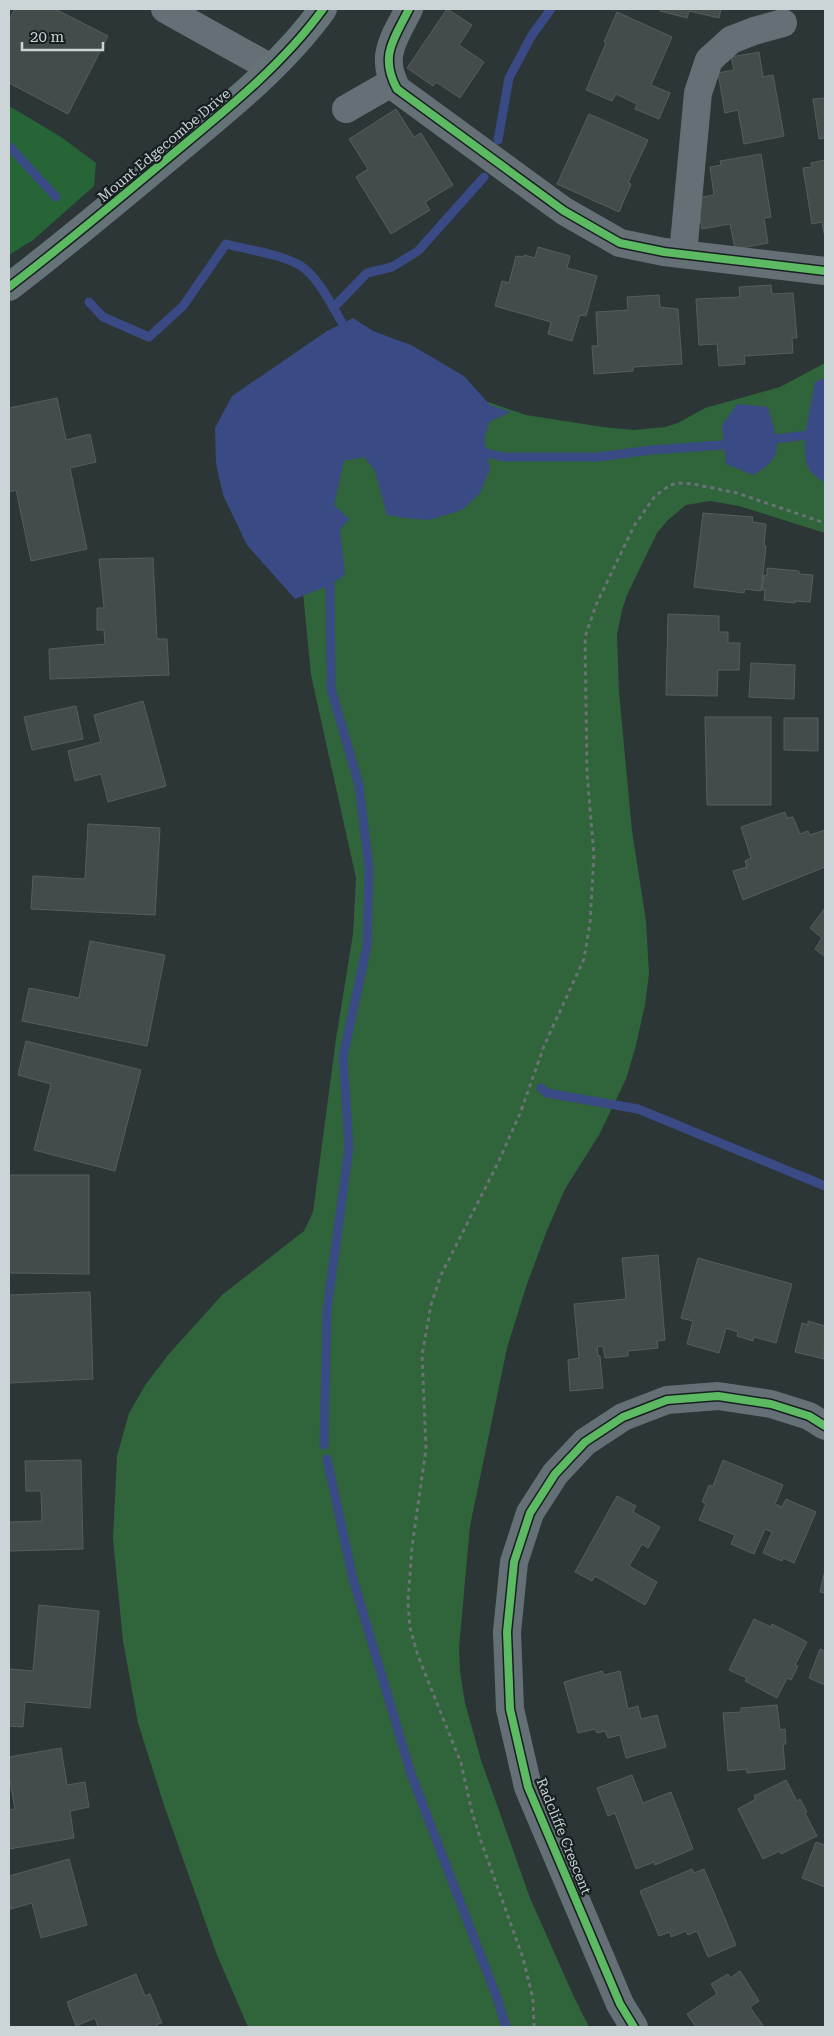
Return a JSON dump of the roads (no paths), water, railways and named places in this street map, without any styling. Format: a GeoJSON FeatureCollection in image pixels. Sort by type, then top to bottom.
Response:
{"type":"FeatureCollection","features":[{"type":"Feature","properties":{"kind":"street"},"geometry":{"type":"LineString","coordinates":[[164,9],[271,68]]}},
{"type":"Feature","properties":{"kind":"street","name":"Mount Edgecombe Drive"},"geometry":{"type":"LineString","coordinates":[[9,287],[64,245],[227,109],[271,68],[323,9]]}},
{"type":"Feature","properties":{"kind":"street"},"geometry":{"type":"LineString","coordinates":[[409,9],[392,44],[388,61],[389,74],[397,89],[564,212],[620,242],[664,252],[825,271]]}},
{"type":"Feature","properties":{"kind":"street"},"geometry":{"type":"LineString","coordinates":[[683,254],[698,94],[709,60],[731,40],[783,23]]}},
{"type":"Feature","properties":{"kind":"street"},"geometry":{"type":"LineString","coordinates":[[346,109],[393,82]]}},
{"type":"Feature","properties":{"kind":"street","name":"Radcliffe Crescent"},"geometry":{"type":"LineString","coordinates":[[634,2027],[620,2004],[528,1787],[510,1710],[507,1632],[514,1562],[530,1512],[555,1474],[585,1442],[623,1417],[668,1400],[718,1396],[772,1404],[809,1416],[825,1426]]}},
{"type":"Feature","properties":{"kind":"water"},"geometry":{"type":"Polygon","coordinates":[[[353,318],[373,331],[411,345],[464,376],[490,405],[511,412],[489,422],[484,439],[490,469],[480,493],[462,510],[429,520],[387,515],[375,471],[364,457],[344,461],[334,505],[349,519],[340,530],[345,575],[330,585],[295,599],[247,545],[223,495],[216,464],[215,428],[232,396],[327,331],[353,318]]]}},
{"type":"Feature","properties":{"kind":"water"},"geometry":{"type":"Polygon","coordinates":[[[825,378],[825,483],[809,470],[806,459],[805,438],[815,382],[825,378]]]}},
{"type":"Feature","properties":{"kind":"water"},"geometry":{"type":"Polygon","coordinates":[[[737,404],[768,407],[776,438],[776,453],[772,461],[753,475],[726,464],[722,425],[737,404]]]}},
{"type":"Feature","properties":{"kind":"waterway"},"geometry":{"type":"LineString","coordinates":[[498,140],[509,78],[532,35],[551,9]]}},
{"type":"Feature","properties":{"kind":"waterway"},"geometry":{"type":"LineString","coordinates":[[9,146],[56,197]]}},
{"type":"Feature","properties":{"kind":"waterway"},"geometry":{"type":"LineString","coordinates":[[333,308],[367,273],[392,267],[418,251],[484,177]]}},
{"type":"Feature","properties":{"kind":"waterway"},"geometry":{"type":"LineString","coordinates":[[89,302],[103,317],[149,337],[183,306],[226,244],[274,255],[301,266],[321,287],[348,333]]}},
{"type":"Feature","properties":{"kind":"waterway"},"geometry":{"type":"LineString","coordinates":[[766,440],[825,433]]}},
{"type":"Feature","properties":{"kind":"waterway"},"geometry":{"type":"LineString","coordinates":[[475,450],[503,457],[597,457],[651,450],[736,444]]}},
{"type":"Feature","properties":{"kind":"waterway"},"geometry":{"type":"LineString","coordinates":[[324,1445],[327,1310],[349,1147],[343,1057],[367,946],[369,869],[359,785],[331,689],[330,585]]}},
{"type":"Feature","properties":{"kind":"waterway"},"geometry":{"type":"LineString","coordinates":[[541,1088],[547,1093],[638,1109],[825,1186]]}},
{"type":"Feature","properties":{"kind":"waterway"},"geometry":{"type":"LineString","coordinates":[[327,1459],[353,1579],[411,1774],[497,1998],[506,2027]]}}]}
